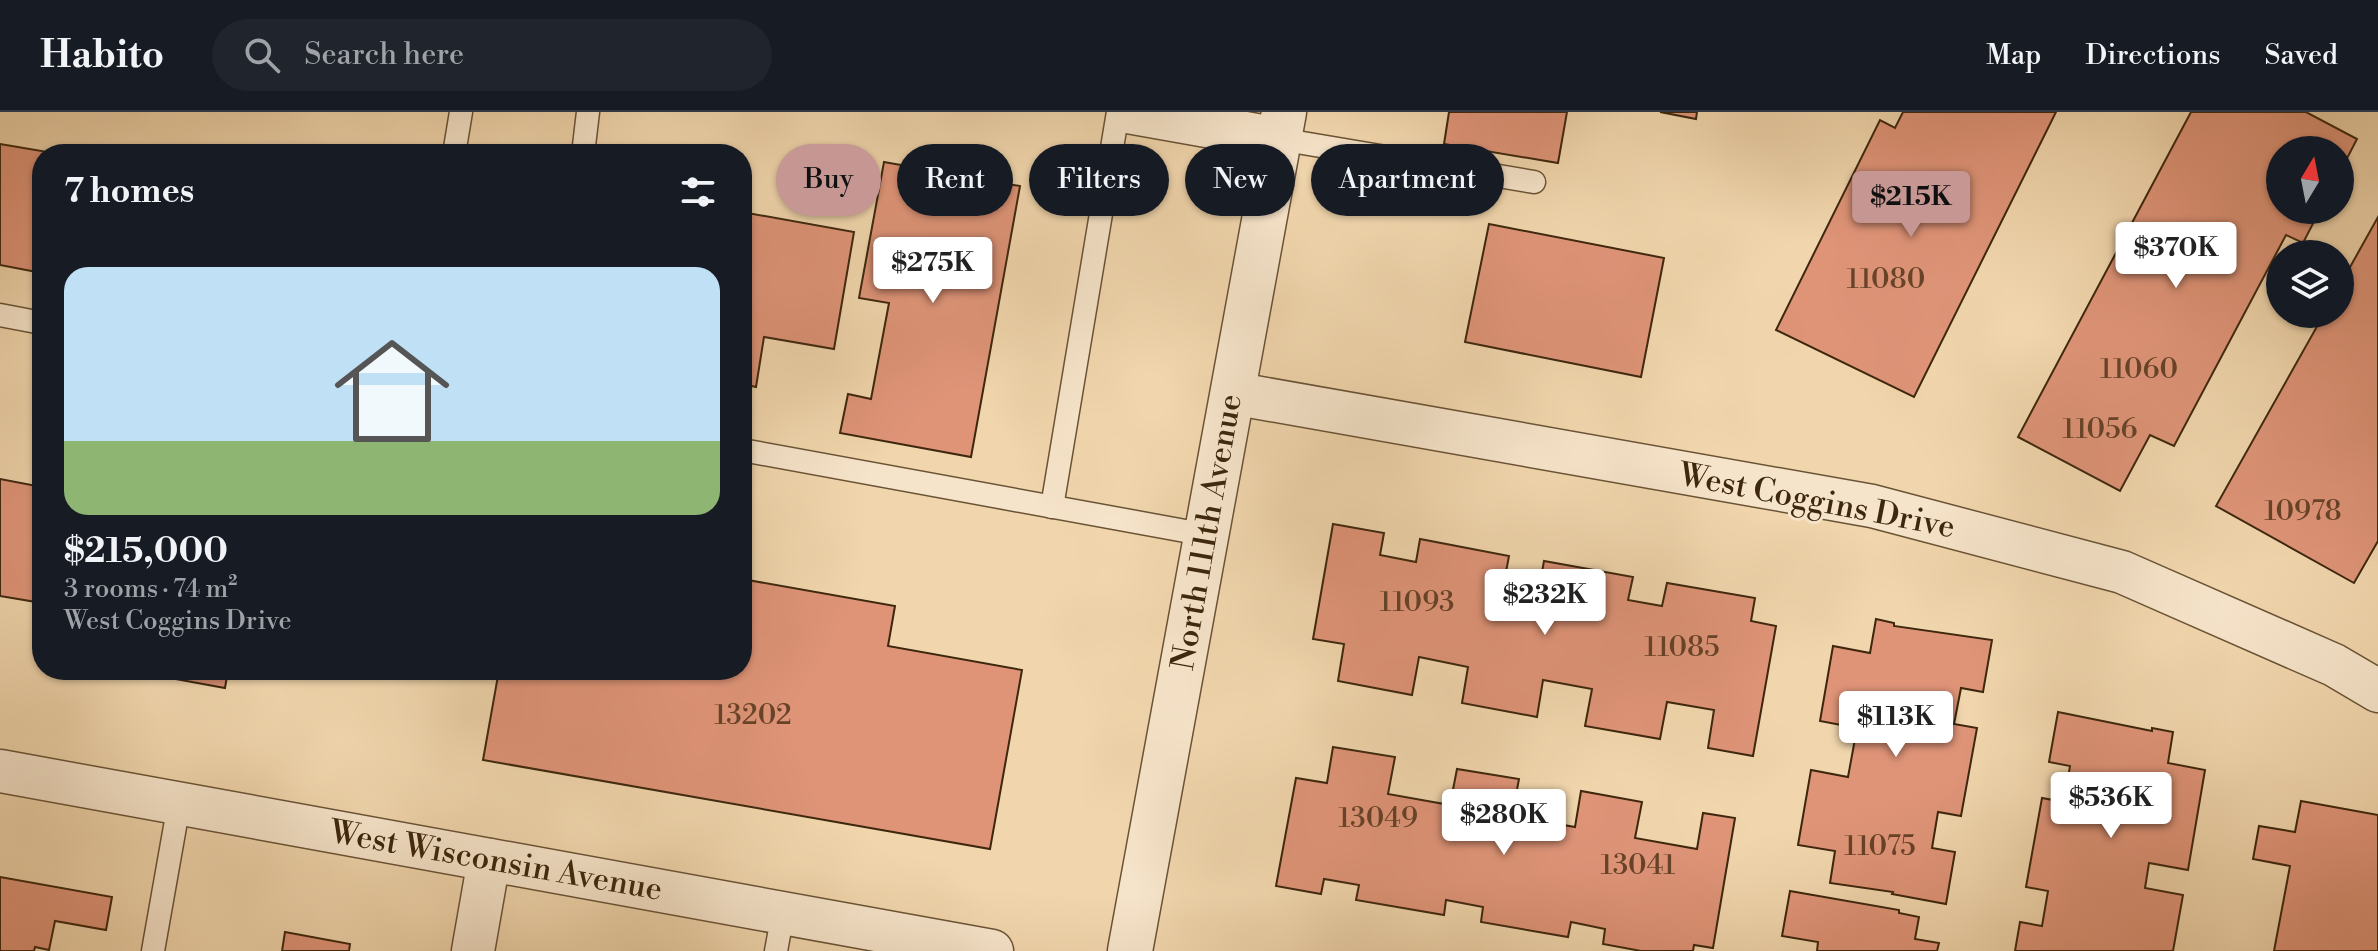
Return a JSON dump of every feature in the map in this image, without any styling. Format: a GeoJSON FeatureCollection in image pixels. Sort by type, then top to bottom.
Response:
{"type":"FeatureCollection","features":[{"type":"Feature","properties":{"kind":"street"},"geometry":{"type":"LineString","coordinates":[[1128,112],[1282,125]]}},
{"type":"Feature","properties":{"kind":"street","name":"North 111th Avenue"},"geometry":{"type":"LineString","coordinates":[[1130,951],[1282,125]]}},
{"type":"Feature","properties":{"kind":"street","name":"West Coggins Drive"},"geometry":{"type":"LineString","coordinates":[[1232,393],[1872,506],[2122,572],[2334,665],[2378,691]]}},
{"type":"Feature","properties":{"kind":"street","name":"West Wisconsin Avenue"},"geometry":{"type":"LineString","coordinates":[[0,771],[489,860],[779,932],[992,951]]}},
{"type":"Feature","properties":{"kind":"street"},"geometry":{"type":"LineString","coordinates":[[473,951],[489,860]]}},
{"type":"Feature","properties":{"kind":"lane"},"geometry":{"type":"LineString","coordinates":[[456,144],[461,112]]}},
{"type":"Feature","properties":{"kind":"lane"},"geometry":{"type":"LineString","coordinates":[[584,144],[588,112]]}},
{"type":"Feature","properties":{"kind":"lane"},"geometry":{"type":"LineString","coordinates":[[1052,507],[1118,112]]}},
{"type":"Feature","properties":{"kind":"lane"},"geometry":{"type":"LineString","coordinates":[[1282,125],[1534,182]]}},
{"type":"Feature","properties":{"kind":"lane"},"geometry":{"type":"LineString","coordinates":[[0,315],[32,321]]}},
{"type":"Feature","properties":{"kind":"lane"},"geometry":{"type":"LineString","coordinates":[[752,452],[1207,535]]}},
{"type":"Feature","properties":{"kind":"lane"},"geometry":{"type":"LineString","coordinates":[[153,951],[179,804]]}},
{"type":"Feature","properties":{"kind":"building"},"geometry":{"type":"Polygon","coordinates":[[[1449,112],[1567,112],[1558,163],[1504,154],[1504,144],[1444,144],[1449,112]]]}},
{"type":"Feature","properties":{"kind":"building"},"geometry":{"type":"Polygon","coordinates":[[[1660,112],[1697,112],[1696,119],[1660,112]]]}},
{"type":"Feature","properties":{"kind":"building"},"geometry":{"type":"Polygon","coordinates":[[[1903,112],[2056,112],[1914,397],[1776,330],[1880,120],[1895,128],[1903,112]]]}},
{"type":"Feature","properties":{"kind":"building"},"geometry":{"type":"Polygon","coordinates":[[[2191,112],[2306,112],[2351,136],[2266,136],[2266,224],[2313,224],[2305,240],[2286,235],[2283,240],[2266,240],[2266,273],[2174,446],[2150,435],[2120,491],[2018,437],[2191,112]]]}},
{"type":"Feature","properties":{"kind":"building"},"geometry":{"type":"Polygon","coordinates":[[[0,144],[32,149],[32,271],[0,265],[0,144]]]}},
{"type":"Feature","properties":{"kind":"building"},"geometry":{"type":"Polygon","coordinates":[[[884,162],[897,164],[897,216],[1013,216],[1013,185],[1020,186],[971,457],[840,433],[848,394],[871,399],[889,303],[859,298],[874,216],[881,216],[884,162]]]}},
{"type":"Feature","properties":{"kind":"building"},"geometry":{"type":"Polygon","coordinates":[[[752,214],[854,232],[834,349],[764,337],[756,387],[752,386],[752,214]]]}},
{"type":"Feature","properties":{"kind":"building"},"geometry":{"type":"Polygon","coordinates":[[[2378,217],[2378,541],[2354,583],[2216,506],[2316,328],[2354,328],[2354,260],[2378,217]]]}},
{"type":"Feature","properties":{"kind":"building"},"geometry":{"type":"Polygon","coordinates":[[[1489,224],[1664,258],[1641,377],[1465,342],[1489,224]]]}},
{"type":"Feature","properties":{"kind":"building"},"geometry":{"type":"Polygon","coordinates":[[[0,479],[32,485],[32,601],[0,596],[0,479]]]}},
{"type":"Feature","properties":{"kind":"building"},"geometry":{"type":"Polygon","coordinates":[[[1333,524],[1384,533],[1380,555],[1416,562],[1420,539],[1509,556],[1505,577],[1540,583],[1544,561],[1633,577],[1628,600],[1662,606],[1667,583],[1755,598],[1751,621],[1776,626],[1753,756],[1708,748],[1714,710],[1667,702],[1660,739],[1585,726],[1592,689],[1543,680],[1537,717],[1462,703],[1468,667],[1419,657],[1412,695],[1338,681],[1344,644],[1313,639],[1333,524]]]}},
{"type":"Feature","properties":{"kind":"building"},"geometry":{"type":"Polygon","coordinates":[[[752,581],[895,606],[888,646],[1022,670],[990,849],[483,760],[497,680],[752,680],[752,581]]]}},
{"type":"Feature","properties":{"kind":"building"},"geometry":{"type":"Polygon","coordinates":[[[1876,619],[1894,623],[1894,626],[1992,640],[1983,692],[1961,688],[1954,724],[1977,728],[1961,816],[1938,812],[1932,848],[1955,852],[1946,904],[1830,883],[1835,851],[1798,845],[1811,770],[1848,777],[1857,728],[1820,721],[1833,646],[1870,653],[1876,619]]]}},
{"type":"Feature","properties":{"kind":"building"},"geometry":{"type":"Polygon","coordinates":[[[181,680],[226,680],[225,688],[181,680]]]}},
{"type":"Feature","properties":{"kind":"building"},"geometry":{"type":"Polygon","coordinates":[[[2058,712],[2152,731],[2152,728],[2173,732],[2168,763],[2205,770],[2188,870],[2149,863],[2145,888],[2183,895],[2173,951],[2015,951],[2020,922],[2042,926],[2048,891],[2026,887],[2042,798],[2064,802],[2070,766],[2049,762],[2058,712]]]}},
{"type":"Feature","properties":{"kind":"building"},"geometry":{"type":"Polygon","coordinates":[[[1333,747],[1395,757],[1388,794],[1450,805],[1457,769],[1519,779],[1512,816],[1575,827],[1581,791],[1642,802],[1635,838],[1697,849],[1703,813],[1735,818],[1713,948],[1694,945],[1693,951],[1641,951],[1603,944],[1605,929],[1571,922],[1568,937],[1481,922],[1483,907],[1446,900],[1444,915],[1356,900],[1359,885],[1324,879],[1321,894],[1276,886],[1296,778],[1327,783],[1333,747]]]}},
{"type":"Feature","properties":{"kind":"building"},"geometry":{"type":"Polygon","coordinates":[[[2301,801],[2378,815],[2378,951],[2274,951],[2290,866],[2253,859],[2259,826],[2295,832],[2301,801]]]}},
{"type":"Feature","properties":{"kind":"building"},"geometry":{"type":"Polygon","coordinates":[[[0,877],[112,897],[106,930],[55,921],[49,950],[35,947],[34,951],[0,951],[0,877]]]}},
{"type":"Feature","properties":{"kind":"building"},"geometry":{"type":"Polygon","coordinates":[[[1790,891],[1899,910],[1899,913],[1919,917],[1915,939],[1939,943],[1937,951],[1817,951],[1818,942],[1782,936],[1790,891]]]}},
{"type":"Feature","properties":{"kind":"building"},"geometry":{"type":"Polygon","coordinates":[[[285,932],[350,944],[349,951],[282,951],[285,932]]]}}]}
